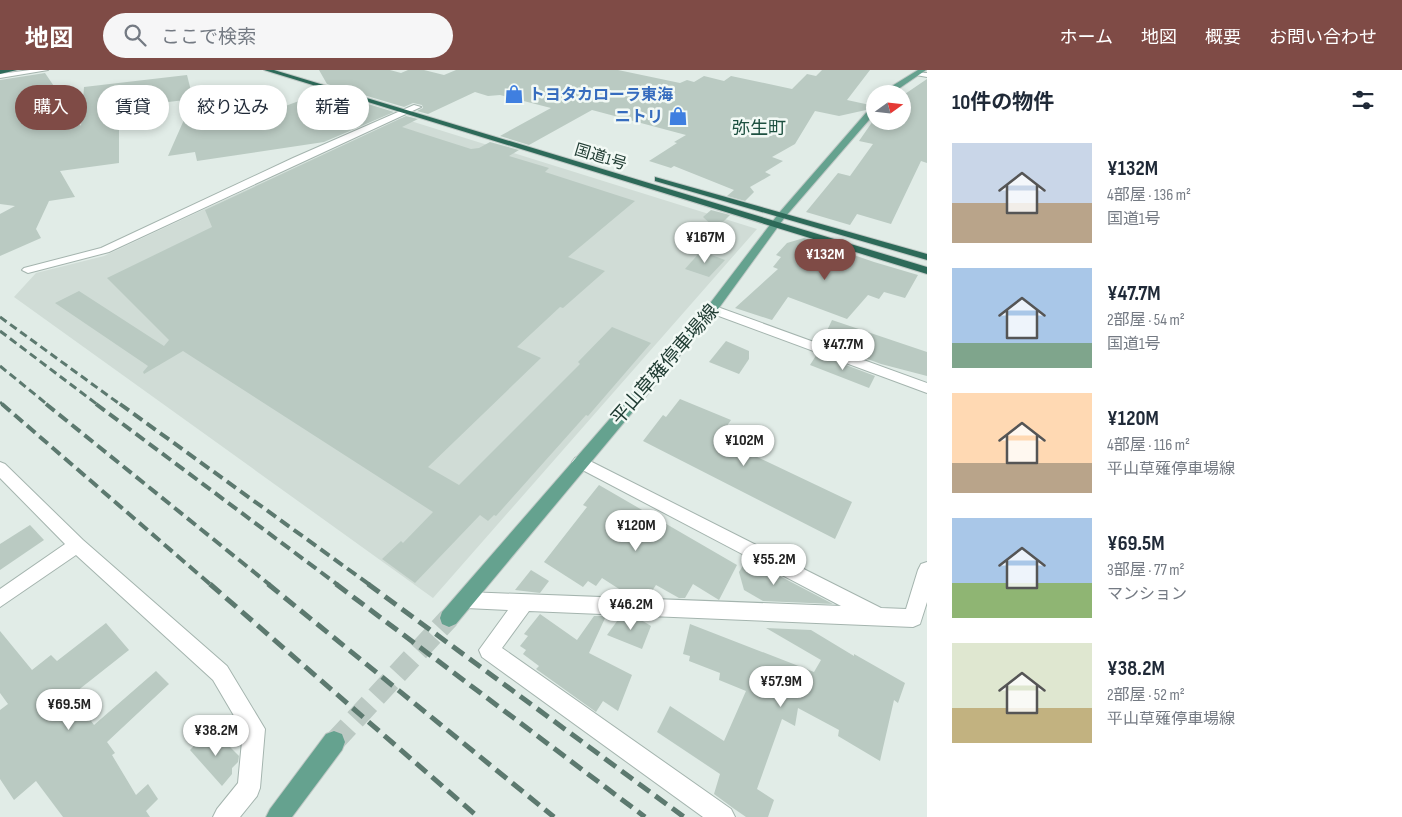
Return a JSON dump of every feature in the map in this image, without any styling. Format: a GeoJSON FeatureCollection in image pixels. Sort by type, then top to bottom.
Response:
{"type":"FeatureCollection","features":[{"type":"Feature","properties":{"kind":"highway"},"geometry":{"type":"LineString","coordinates":[[0,72],[14,70]]}},
{"type":"Feature","properties":{"kind":"highway","name":"国道1号"},"geometry":{"type":"LineString","coordinates":[[267,70],[778,220],[927,257]]}},
{"type":"Feature","properties":{"kind":"highway","name":"国道1号"},"geometry":{"type":"LineString","coordinates":[[290,70],[642,174]]}},
{"type":"Feature","properties":{"kind":"highway","name":"国道1号"},"geometry":{"type":"LineString","coordinates":[[651,176],[927,271]]}},
{"type":"Feature","properties":{"kind":"main road"},"geometry":{"type":"LineString","coordinates":[[896,85],[921,72]]}},
{"type":"Feature","properties":{"kind":"main road","name":"平山草薙停車場線"},"geometry":{"type":"LineString","coordinates":[[449,618],[712,309],[778,220],[866,118]]}},
{"type":"Feature","properties":{"kind":"main road"},"geometry":{"type":"LineString","coordinates":[[278,817],[334,742]]}},
{"type":"Feature","properties":{"kind":"street"},"geometry":{"type":"LineString","coordinates":[[0,76],[45,70]]}},
{"type":"Feature","properties":{"kind":"street"},"geometry":{"type":"LineString","coordinates":[[921,72],[927,75]]}},
{"type":"Feature","properties":{"kind":"street"},"geometry":{"type":"LineString","coordinates":[[28,270],[105,250],[287,164],[417,107]]}},
{"type":"Feature","properties":{"kind":"street"},"geometry":{"type":"LineString","coordinates":[[712,309],[927,388]]}},
{"type":"Feature","properties":{"kind":"street"},"geometry":{"type":"LineString","coordinates":[[580,462],[880,617]]}},
{"type":"Feature","properties":{"kind":"street"},"geometry":{"type":"LineString","coordinates":[[0,468],[77,545],[220,673],[254,729],[249,788],[225,817]]}},
{"type":"Feature","properties":{"kind":"street"},"geometry":{"type":"LineString","coordinates":[[0,599],[77,545]]}},
{"type":"Feature","properties":{"kind":"street"},"geometry":{"type":"LineString","coordinates":[[466,600],[913,618],[927,570]]}},
{"type":"Feature","properties":{"kind":"street"},"geometry":{"type":"LineString","coordinates":[[525,602],[489,650],[723,817]]}},
{"type":"Feature","properties":{"kind":"shaded area"},"geometry":{"type":"Polygon","coordinates":[[[401,118],[757,229],[433,598],[14,297],[36,273],[104,256],[401,118]]]}},
{"type":"Feature","properties":{"kind":"building"},"geometry":{"type":"Polygon","coordinates":[[[319,70],[390,70],[401,73],[408,70],[424,70],[444,75],[456,70],[618,70],[680,83],[687,80],[694,82],[704,76],[724,81],[731,76],[792,89],[807,74],[816,76],[822,70],[870,70],[847,100],[866,104],[866,110],[839,116],[815,111],[795,144],[772,157],[783,161],[765,172],[771,175],[750,187],[754,192],[745,201],[727,196],[734,190],[674,166],[671,168],[649,161],[686,135],[592,110],[529,145],[500,136],[551,108],[500,95],[488,96],[475,92],[428,114],[417,111],[423,108],[422,105],[413,103],[404,107],[369,97],[369,85],[327,84],[319,70]]]}},
{"type":"Feature","properties":{"kind":"building"},"geometry":{"type":"Polygon","coordinates":[[[45,73],[53,85],[15,85],[15,130],[87,130],[87,87],[97,85],[97,130],[119,130],[119,163],[60,171],[75,197],[49,201],[36,229],[41,238],[0,256],[0,214],[15,206],[0,204],[0,80],[45,73]]]}},
{"type":"Feature","properties":{"kind":"building"},"geometry":{"type":"Polygon","coordinates":[[[187,75],[190,85],[179,85],[179,101],[169,102],[169,85],[101,85],[187,75]]]}},
{"type":"Feature","properties":{"kind":"building"},"geometry":{"type":"Polygon","coordinates":[[[927,79],[927,163],[921,161],[891,224],[857,214],[850,225],[806,212],[838,173],[850,176],[873,144],[859,141],[867,130],[911,130],[911,90],[927,79]]]}},
{"type":"Feature","properties":{"kind":"building"},"geometry":{"type":"Polygon","coordinates":[[[297,102],[297,130],[352,130],[324,142],[197,161],[195,152],[168,156],[179,130],[287,130],[287,105],[297,102]]]}},
{"type":"Feature","properties":{"kind":"building"},"geometry":{"type":"Polygon","coordinates":[[[369,104],[394,112],[369,123],[369,104]]]}},
{"type":"Feature","properties":{"kind":"building"},"geometry":{"type":"Polygon","coordinates":[[[406,116],[418,119],[402,127],[471,149],[479,148],[490,142],[519,150],[509,156],[549,168],[545,172],[635,201],[568,257],[605,271],[563,308],[560,307],[517,347],[541,358],[428,467],[459,485],[580,364],[578,362],[612,327],[651,343],[588,416],[586,415],[496,516],[494,515],[488,521],[480,515],[415,583],[382,559],[401,541],[403,543],[433,512],[183,351],[144,374],[143,372],[148,366],[55,303],[79,291],[164,346],[169,340],[107,278],[212,227],[205,210],[406,116]]]}},
{"type":"Feature","properties":{"kind":"building"},"geometry":{"type":"Polygon","coordinates":[[[711,210],[730,215],[716,229],[703,217],[711,210]]]}},
{"type":"Feature","properties":{"kind":"building"},"geometry":{"type":"Polygon","coordinates":[[[804,238],[918,275],[905,298],[884,292],[879,299],[868,295],[847,319],[788,297],[772,320],[735,308],[778,269],[773,267],[781,257],[776,255],[787,243],[804,238]]]}},
{"type":"Feature","properties":{"kind":"building"},"geometry":{"type":"Polygon","coordinates":[[[701,251],[725,260],[709,277],[685,269],[701,251]]]}},
{"type":"Feature","properties":{"kind":"building"},"geometry":{"type":"Polygon","coordinates":[[[832,320],[927,352],[927,376],[881,364],[824,343],[826,340],[823,339],[832,320]]]}},
{"type":"Feature","properties":{"kind":"building"},"geometry":{"type":"Polygon","coordinates":[[[726,341],[749,351],[749,359],[739,374],[709,362],[726,341]]]}},
{"type":"Feature","properties":{"kind":"building"},"geometry":{"type":"Polygon","coordinates":[[[817,354],[875,376],[869,388],[810,365],[817,354]]]}},
{"type":"Feature","properties":{"kind":"building"},"geometry":{"type":"Polygon","coordinates":[[[680,399],[731,420],[724,430],[740,437],[734,446],[852,502],[835,539],[643,441],[663,415],[666,417],[680,399]]]}},
{"type":"Feature","properties":{"kind":"building"},"geometry":{"type":"Polygon","coordinates":[[[599,485],[737,565],[719,600],[693,584],[685,598],[679,598],[656,585],[648,597],[630,596],[602,578],[596,586],[588,581],[583,587],[544,562],[587,507],[583,505],[599,485]]]}},
{"type":"Feature","properties":{"kind":"building"},"geometry":{"type":"Polygon","coordinates":[[[30,525],[44,540],[0,570],[0,544],[30,525]]]}},
{"type":"Feature","properties":{"kind":"building"},"geometry":{"type":"Polygon","coordinates":[[[747,559],[833,604],[763,601],[744,590],[739,572],[747,559]]]}},
{"type":"Feature","properties":{"kind":"building"},"geometry":{"type":"Polygon","coordinates":[[[531,570],[549,581],[540,593],[515,590],[531,570]]]}},
{"type":"Feature","properties":{"kind":"building"},"geometry":{"type":"Polygon","coordinates":[[[540,614],[577,640],[594,616],[606,616],[589,653],[632,675],[618,711],[603,701],[596,712],[536,669],[539,666],[523,654],[526,650],[520,646],[528,636],[524,634],[540,614]]]}},
{"type":"Feature","properties":{"kind":"building"},"geometry":{"type":"Polygon","coordinates":[[[620,617],[636,617],[651,626],[642,649],[607,635],[620,617]]]}},
{"type":"Feature","properties":{"kind":"building"},"geometry":{"type":"Polygon","coordinates":[[[106,623],[129,650],[72,695],[94,725],[156,671],[169,684],[107,742],[115,753],[112,755],[136,795],[148,784],[158,799],[146,811],[150,817],[63,817],[36,781],[14,800],[0,779],[0,710],[8,704],[0,693],[0,631],[32,670],[51,655],[57,661],[106,623]]]}},
{"type":"Feature","properties":{"kind":"building"},"geometry":{"type":"Polygon","coordinates":[[[690,624],[814,672],[821,660],[766,628],[811,630],[854,656],[854,654],[905,683],[898,703],[894,700],[880,761],[838,736],[839,730],[798,708],[795,726],[782,719],[757,789],[774,800],[768,817],[746,817],[733,808],[714,794],[720,774],[657,732],[670,706],[724,741],[746,691],[719,680],[720,673],[689,661],[690,656],[683,654],[690,624]]]}},
{"type":"Feature","properties":{"kind":"building"},"geometry":{"type":"Polygon","coordinates":[[[208,731],[215,737],[218,735],[239,756],[238,762],[232,768],[232,774],[222,786],[190,750],[208,731]]]}},
{"type":"Feature","properties":{"kind":"tunnel"},"geometry":{"type":"LineString","coordinates":[[334,742],[449,618]]}},
{"type":"Feature","properties":{"kind":"railway"},"geometry":{"type":"LineString","coordinates":[[0,317],[121,405]]}},
{"type":"Feature","properties":{"kind":"railway"},"geometry":{"type":"LineString","coordinates":[[0,331],[98,405]]}},
{"type":"Feature","properties":{"kind":"railway"},"geometry":{"type":"LineString","coordinates":[[0,366],[48,405]]}},
{"type":"Feature","properties":{"kind":"railway"},"geometry":{"type":"LineString","coordinates":[[2,404],[211,585]]}},
{"type":"Feature","properties":{"kind":"railway"},"geometry":{"type":"LineString","coordinates":[[46,404],[270,585]]}},
{"type":"Feature","properties":{"kind":"railway"},"geometry":{"type":"LineString","coordinates":[[96,404],[338,585]]}},
{"type":"Feature","properties":{"kind":"railway"},"geometry":{"type":"LineString","coordinates":[[120,404],[370,585]]}},
{"type":"Feature","properties":{"kind":"railway"},"geometry":{"type":"LineString","coordinates":[[210,584],[478,817]]}},
{"type":"Feature","properties":{"kind":"railway"},"geometry":{"type":"LineString","coordinates":[[268,584],[554,817]]}},
{"type":"Feature","properties":{"kind":"railway"},"geometry":{"type":"LineString","coordinates":[[336,584],[645,817]]}},
{"type":"Feature","properties":{"kind":"railway"},"geometry":{"type":"LineString","coordinates":[[368,584],[684,817]]}},
{"type":"Feature","properties":{"kind":"place","name":"トヨタカローラ東海"},"geometry":{"type":"Point","coordinates":[514,94]}},
{"type":"Feature","properties":{"kind":"place","name":"ニトリ"},"geometry":{"type":"Point","coordinates":[678,116]}},
{"type":"Feature","properties":{"kind":"district","name":"弥生町"},"geometry":{"type":"Point","coordinates":[759,128]}}]}
